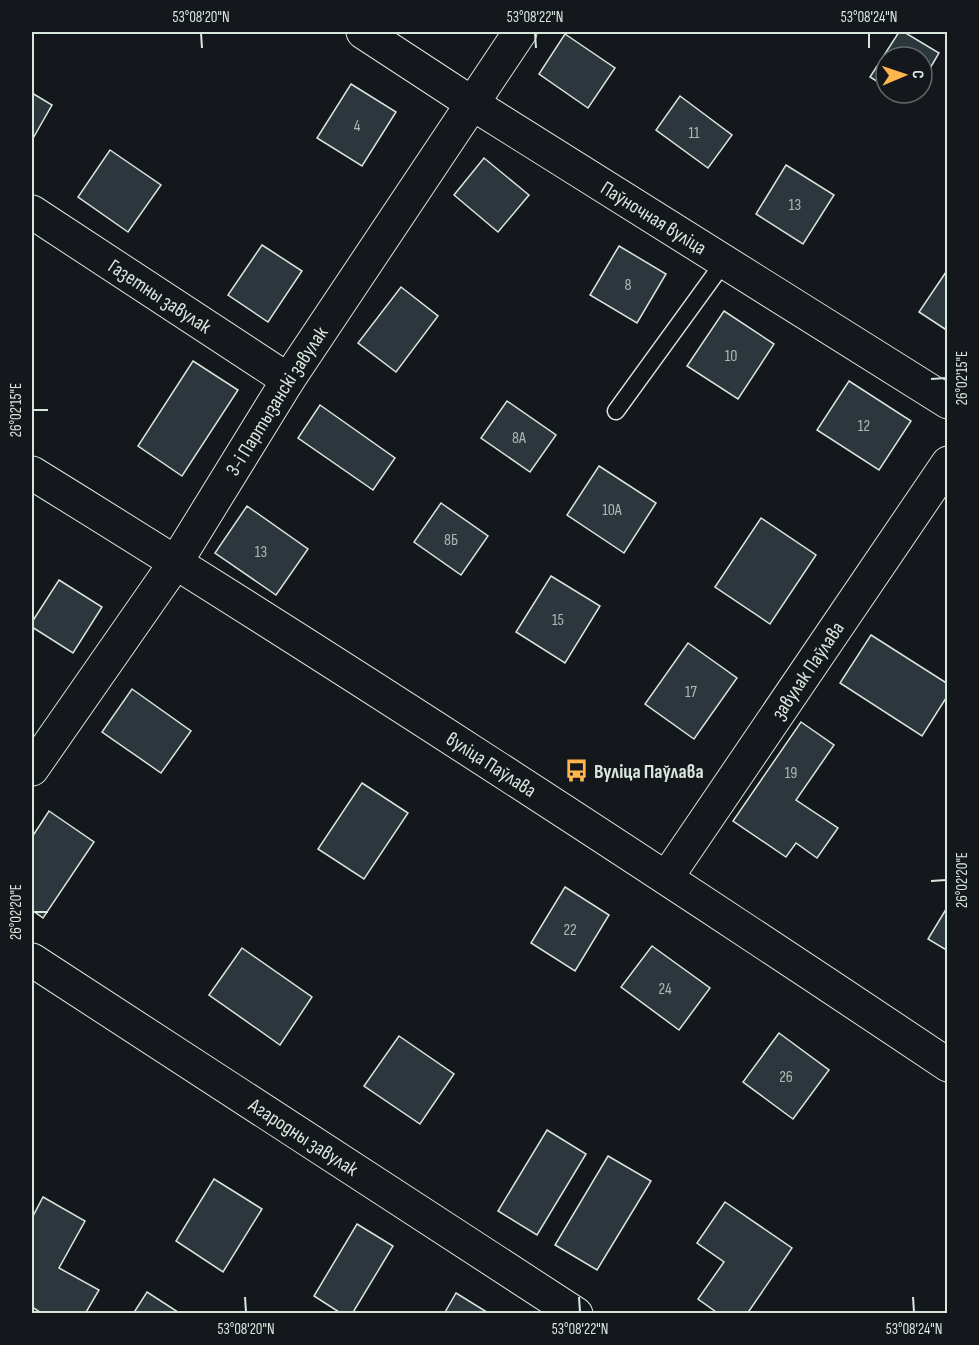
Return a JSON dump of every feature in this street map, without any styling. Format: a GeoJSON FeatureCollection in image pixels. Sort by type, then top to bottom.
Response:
{"type":"FeatureCollection","features":[{"type":"Feature","properties":{"kind":"street","name":"Паўночная вуліца"},"geometry":{"type":"LineString","coordinates":[[363,32],[473,104],[948,402]]}},
{"type":"Feature","properties":{"kind":"street","name":"3-і Партызанскі завулак"},"geometry":{"type":"LineString","coordinates":[[32,769],[176,562],[288,380],[520,32]]}},
{"type":"Feature","properties":{"kind":"street","name":"Газетны завулак"},"geometry":{"type":"LineString","coordinates":[[32,212],[288,380]]}},
{"type":"Feature","properties":{"kind":"street","name":"завулак Паўлава"},"geometry":{"type":"LineString","coordinates":[[667,877],[948,464]]}},
{"type":"Feature","properties":{"kind":"street","name":"вуліца Паўлава"},"geometry":{"type":"LineString","coordinates":[[32,473],[176,562],[667,877],[948,1065]]}},
{"type":"Feature","properties":{"kind":"street","name":"Агародны завулак"},"geometry":{"type":"LineString","coordinates":[[32,960],[576,1314]]}},
{"type":"Feature","properties":{"kind":"lane"},"geometry":{"type":"LineString","coordinates":[[616,411],[724,262]]}},
{"type":"Feature","properties":{"kind":"building"},"geometry":{"type":"Polygon","coordinates":[[[899,32],[904,32],[926,45],[891,45],[899,32]]]}},
{"type":"Feature","properties":{"kind":"building"},"geometry":{"type":"Polygon","coordinates":[[[565,34],[615,68],[588,108],[539,74],[565,34]]]}},
{"type":"Feature","properties":{"kind":"building"},"geometry":{"type":"Polygon","coordinates":[[[934,50],[939,53],[934,62],[934,50]]]}},
{"type":"Feature","properties":{"kind":"building"},"geometry":{"type":"Polygon","coordinates":[[[351,84],[396,112],[362,166],[317,138],[351,84]]]}},
{"type":"Feature","properties":{"kind":"building"},"geometry":{"type":"Polygon","coordinates":[[[32,93],[52,105],[32,140],[32,93]]]}},
{"type":"Feature","properties":{"kind":"building"},"geometry":{"type":"Polygon","coordinates":[[[680,96],[732,135],[708,168],[656,130],[680,96]]]}},
{"type":"Feature","properties":{"kind":"building"},"geometry":{"type":"Polygon","coordinates":[[[110,150],[161,185],[128,232],[78,197],[110,150]]]}},
{"type":"Feature","properties":{"kind":"building"},"geometry":{"type":"Polygon","coordinates":[[[484,158],[529,195],[498,232],[454,195],[484,158]]]}},
{"type":"Feature","properties":{"kind":"building"},"geometry":{"type":"Polygon","coordinates":[[[786,165],[834,195],[803,244],[756,214],[786,165]]]}},
{"type":"Feature","properties":{"kind":"building"},"geometry":{"type":"Polygon","coordinates":[[[262,245],[302,271],[268,322],[228,295],[262,245]]]}},
{"type":"Feature","properties":{"kind":"building"},"geometry":{"type":"Polygon","coordinates":[[[619,246],[666,274],[637,323],[590,295],[619,246]]]}},
{"type":"Feature","properties":{"kind":"building"},"geometry":{"type":"Polygon","coordinates":[[[948,269],[948,331],[919,312],[948,269]]]}},
{"type":"Feature","properties":{"kind":"building"},"geometry":{"type":"Polygon","coordinates":[[[401,287],[438,316],[396,372],[358,343],[401,287]]]}},
{"type":"Feature","properties":{"kind":"building"},"geometry":{"type":"Polygon","coordinates":[[[724,311],[774,344],[738,399],[687,366],[724,311]]]}},
{"type":"Feature","properties":{"kind":"building"},"geometry":{"type":"Polygon","coordinates":[[[193,361],[238,390],[182,476],[138,446],[193,361]]]}},
{"type":"Feature","properties":{"kind":"building"},"geometry":{"type":"Polygon","coordinates":[[[849,381],[911,421],[879,470],[817,430],[849,381]]]}},
{"type":"Feature","properties":{"kind":"building"},"geometry":{"type":"Polygon","coordinates":[[[507,401],[556,435],[530,472],[481,438],[507,401]]]}},
{"type":"Feature","properties":{"kind":"building"},"geometry":{"type":"Polygon","coordinates":[[[320,405],[395,458],[373,490],[298,438],[320,405]]]}},
{"type":"Feature","properties":{"kind":"building"},"geometry":{"type":"Polygon","coordinates":[[[599,466],[656,503],[624,553],[567,515],[599,466]]]}},
{"type":"Feature","properties":{"kind":"building"},"geometry":{"type":"Polygon","coordinates":[[[441,503],[488,536],[461,575],[414,542],[441,503]]]}},
{"type":"Feature","properties":{"kind":"building"},"geometry":{"type":"Polygon","coordinates":[[[247,506],[308,549],[276,595],[215,553],[247,506]]]}},
{"type":"Feature","properties":{"kind":"building"},"geometry":{"type":"Polygon","coordinates":[[[761,518],[816,555],[770,624],[715,587],[761,518]]]}},
{"type":"Feature","properties":{"kind":"building"},"geometry":{"type":"Polygon","coordinates":[[[551,576],[600,606],[565,663],[516,632],[551,576]]]}},
{"type":"Feature","properties":{"kind":"building"},"geometry":{"type":"Polygon","coordinates":[[[59,580],[102,607],[73,653],[32,627],[32,622],[59,580]]]}},
{"type":"Feature","properties":{"kind":"building"},"geometry":{"type":"Polygon","coordinates":[[[871,635],[948,684],[948,695],[922,736],[840,683],[871,635]]]}},
{"type":"Feature","properties":{"kind":"building"},"geometry":{"type":"Polygon","coordinates":[[[688,643],[737,678],[694,739],[645,704],[688,643]]]}},
{"type":"Feature","properties":{"kind":"building"},"geometry":{"type":"Polygon","coordinates":[[[132,689],[191,731],[161,773],[102,732],[132,689]]]}},
{"type":"Feature","properties":{"kind":"building"},"geometry":{"type":"Polygon","coordinates":[[[801,722],[834,745],[796,800],[838,828],[817,858],[796,843],[786,857],[733,821],[801,722]]]}},
{"type":"Feature","properties":{"kind":"building"},"geometry":{"type":"Polygon","coordinates":[[[362,783],[408,813],[364,879],[318,849],[362,783]]]}},
{"type":"Feature","properties":{"kind":"building"},"geometry":{"type":"Polygon","coordinates":[[[49,811],[94,842],[43,918],[32,910],[32,837],[49,811]]]}},
{"type":"Feature","properties":{"kind":"building"},"geometry":{"type":"Polygon","coordinates":[[[565,887],[609,915],[575,971],[531,943],[565,887]]]}},
{"type":"Feature","properties":{"kind":"building"},"geometry":{"type":"Polygon","coordinates":[[[948,906],[948,951],[928,939],[948,906]]]}},
{"type":"Feature","properties":{"kind":"building"},"geometry":{"type":"Polygon","coordinates":[[[652,946],[710,988],[679,1030],[621,987],[652,946]]]}},
{"type":"Feature","properties":{"kind":"building"},"geometry":{"type":"Polygon","coordinates":[[[242,948],[312,997],[280,1045],[209,995],[242,948]]]}},
{"type":"Feature","properties":{"kind":"building"},"geometry":{"type":"Polygon","coordinates":[[[779,1033],[829,1070],[793,1119],[743,1082],[779,1033]]]}},
{"type":"Feature","properties":{"kind":"building"},"geometry":{"type":"Polygon","coordinates":[[[399,1036],[454,1074],[420,1124],[364,1086],[399,1036]]]}},
{"type":"Feature","properties":{"kind":"building"},"geometry":{"type":"Polygon","coordinates":[[[547,1130],[586,1154],[537,1235],[498,1211],[547,1130]]]}},
{"type":"Feature","properties":{"kind":"building"},"geometry":{"type":"Polygon","coordinates":[[[608,1156],[651,1181],[597,1270],[555,1245],[608,1156]]]}},
{"type":"Feature","properties":{"kind":"building"},"geometry":{"type":"Polygon","coordinates":[[[214,1179],[262,1209],[223,1272],[176,1241],[214,1179]]]}},
{"type":"Feature","properties":{"kind":"building"},"geometry":{"type":"Polygon","coordinates":[[[43,1197],[85,1221],[59,1268],[99,1290],[85,1314],[43,1314],[32,1307],[32,1218],[43,1197]]]}},
{"type":"Feature","properties":{"kind":"building"},"geometry":{"type":"Polygon","coordinates":[[[725,1202],[792,1248],[747,1314],[719,1314],[698,1299],[724,1262],[697,1243],[725,1202]]]}},
{"type":"Feature","properties":{"kind":"building"},"geometry":{"type":"Polygon","coordinates":[[[357,1224],[393,1246],[352,1314],[342,1314],[314,1296],[357,1224]]]}},
{"type":"Feature","properties":{"kind":"building"},"geometry":{"type":"Polygon","coordinates":[[[147,1292],[181,1314],[133,1314],[147,1292]]]}},
{"type":"Feature","properties":{"kind":"building"},"geometry":{"type":"Polygon","coordinates":[[[456,1293],[490,1314],[444,1314],[456,1293]]]}},
{"type":"Feature","properties":{"kind":"place","name":"Вуліца Паўлава"},"geometry":{"type":"Point","coordinates":[576,771]}}]}
